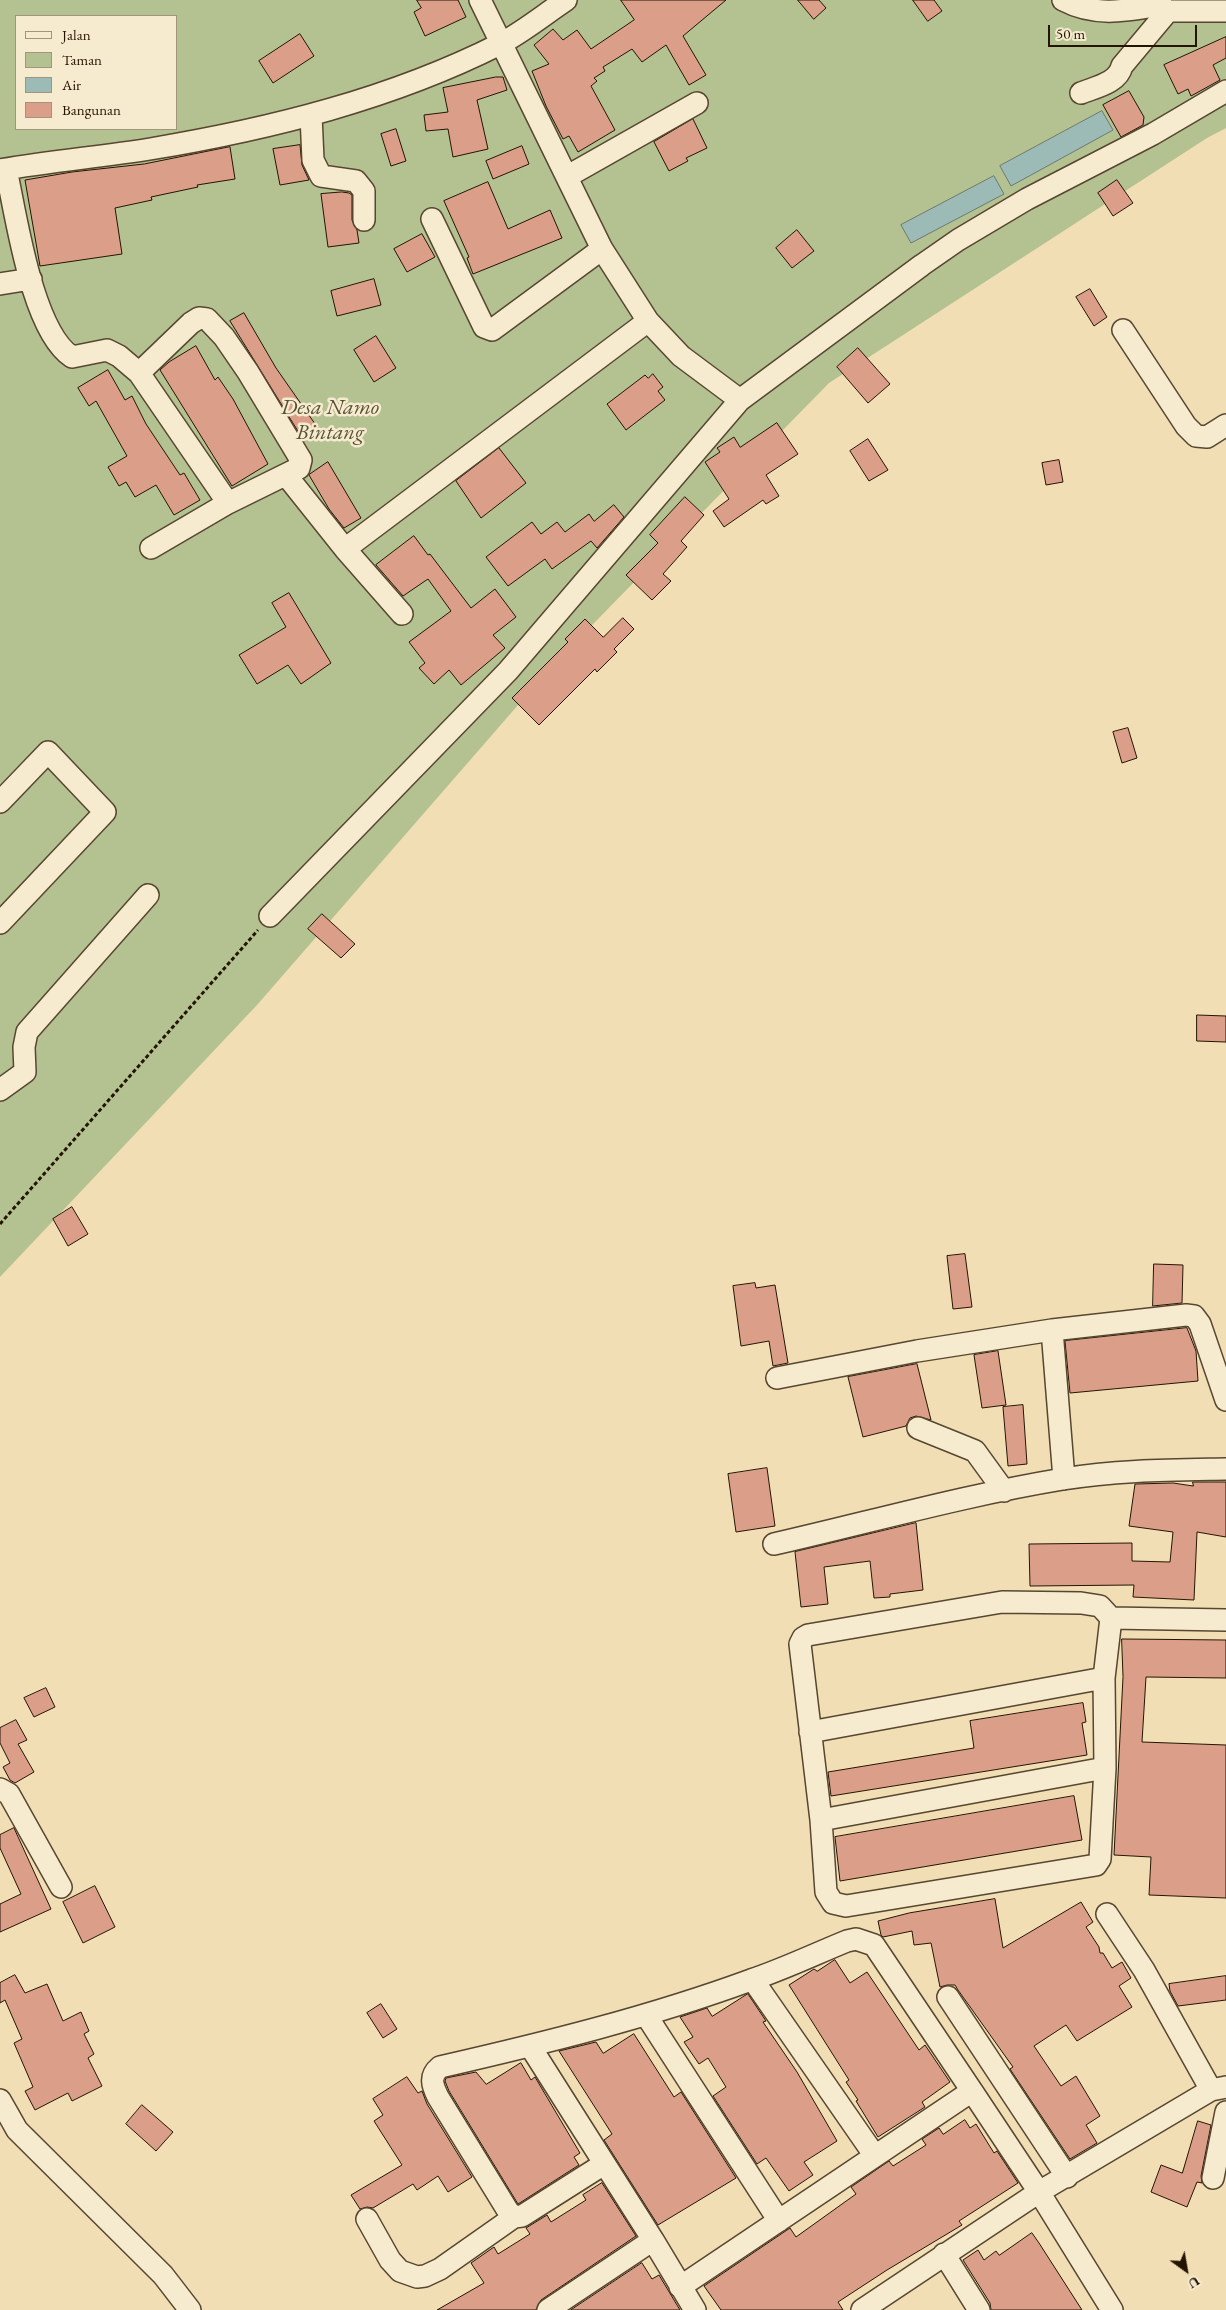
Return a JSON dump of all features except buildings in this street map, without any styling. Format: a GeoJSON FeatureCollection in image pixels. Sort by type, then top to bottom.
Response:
{"type":"FeatureCollection","features":[{"type":"Feature","properties":{"kind":"street"},"geometry":{"type":"LineString","coordinates":[[480,0],[568,176],[602,249],[648,321],[681,356],[740,400]]}},
{"type":"Feature","properties":{"kind":"street"},"geometry":{"type":"LineString","coordinates":[[228,503],[139,373],[119,356],[107,350],[76,357],[70,356],[48,326],[40,310],[31,279],[3,169],[149,149],[235,133],[311,115],[420,81],[502,43],[566,0]]}},
{"type":"Feature","properties":{"kind":"street"},"geometry":{"type":"LineString","coordinates":[[1062,0],[1084,9],[1100,12],[1115,12],[1161,5],[1222,9]]}},
{"type":"Feature","properties":{"kind":"street"},"geometry":{"type":"LineString","coordinates":[[1081,93],[1114,79],[1120,73],[1122,66],[1161,5]]}},
{"type":"Feature","properties":{"kind":"street"},"geometry":{"type":"LineString","coordinates":[[270,916],[508,671],[740,400],[914,270],[958,240],[1026,199],[1153,134],[1226,91]]}},
{"type":"Feature","properties":{"kind":"street"},"geometry":{"type":"LineString","coordinates":[[568,176],[697,103]]}},
{"type":"Feature","properties":{"kind":"street"},"geometry":{"type":"LineString","coordinates":[[311,115],[313,160],[321,176],[356,181],[364,191],[364,220]]}},
{"type":"Feature","properties":{"kind":"street"},"geometry":{"type":"LineString","coordinates":[[432,219],[484,327],[492,330],[602,249]]}},
{"type":"Feature","properties":{"kind":"street"},"geometry":{"type":"LineString","coordinates":[[0,284],[31,279]]}},
{"type":"Feature","properties":{"kind":"street"},"geometry":{"type":"LineString","coordinates":[[139,373],[191,323],[199,318],[207,319],[224,337],[248,372],[301,460],[299,468],[228,503],[151,548]]}},
{"type":"Feature","properties":{"kind":"street"},"geometry":{"type":"LineString","coordinates":[[345,549],[648,321]]}},
{"type":"Feature","properties":{"kind":"street"},"geometry":{"type":"LineString","coordinates":[[1123,330],[1186,426],[1196,436],[1207,437],[1226,425]]}},
{"type":"Feature","properties":{"kind":"street"},"geometry":{"type":"LineString","coordinates":[[286,474],[345,549],[402,614]]}},
{"type":"Feature","properties":{"kind":"street"},"geometry":{"type":"LineString","coordinates":[[0,802],[48,752],[105,812],[0,923]]}},
{"type":"Feature","properties":{"kind":"street"},"geometry":{"type":"LineString","coordinates":[[0,1090],[25,1072],[24,1047],[27,1032],[148,895]]}},
{"type":"Feature","properties":{"kind":"street"},"geometry":{"type":"LineString","coordinates":[[777,1378],[917,1351],[1052,1330],[1186,1315],[1194,1316],[1200,1324],[1226,1400]]}},
{"type":"Feature","properties":{"kind":"street"},"geometry":{"type":"LineString","coordinates":[[1052,1330],[1064,1479]]}},
{"type":"Feature","properties":{"kind":"street"},"geometry":{"type":"LineString","coordinates":[[918,1428],[975,1451],[1004,1491]]}},
{"type":"Feature","properties":{"kind":"street"},"geometry":{"type":"LineString","coordinates":[[774,1544],[1064,1479],[1142,1472],[1226,1469]]}},
{"type":"Feature","properties":{"kind":"street"},"geometry":{"type":"LineString","coordinates":[[1111,1618],[1104,1678],[1105,1768],[1100,1862],[1093,1867],[1076,1870],[846,1906],[833,1903],[826,1892],[821,1820],[800,1644],[803,1638],[808,1635],[1002,1602],[1081,1603],[1100,1606],[1111,1618],[1226,1620]]}},
{"type":"Feature","properties":{"kind":"street"},"geometry":{"type":"LineString","coordinates":[[810,1732],[1104,1678]]}},
{"type":"Feature","properties":{"kind":"street"},"geometry":{"type":"LineString","coordinates":[[821,1820],[1105,1768]]}},
{"type":"Feature","properties":{"kind":"street"},"geometry":{"type":"LineString","coordinates":[[0,1789],[9,1794],[61,1888]]}},
{"type":"Feature","properties":{"kind":"street"},"geometry":{"type":"LineString","coordinates":[[864,2310],[944,2254],[1039,2192],[1219,2089],[1107,1914]]}},
{"type":"Feature","properties":{"kind":"street"},"geometry":{"type":"LineString","coordinates":[[514,2217],[508,2211],[438,2097],[432,2082],[432,2075],[440,2067],[530,2046],[646,2015],[752,1980],[846,1941],[856,1939],[874,1945],[1039,2192],[1112,2310]]}},
{"type":"Feature","properties":{"kind":"street"},"geometry":{"type":"LineString","coordinates":[[752,1980],[874,2156]]}},
{"type":"Feature","properties":{"kind":"street"},"geometry":{"type":"LineString","coordinates":[[948,1997],[1066,2177]]}},
{"type":"Feature","properties":{"kind":"street"},"geometry":{"type":"LineString","coordinates":[[646,2015],[779,2221]]}},
{"type":"Feature","properties":{"kind":"street"},"geometry":{"type":"LineString","coordinates":[[530,2046],[695,2310]]}},
{"type":"Feature","properties":{"kind":"street"},"geometry":{"type":"LineString","coordinates":[[680,2287],[972,2092]]}},
{"type":"Feature","properties":{"kind":"street"},"geometry":{"type":"LineString","coordinates":[[0,2100],[17,2130],[163,2275],[190,2310]]}},
{"type":"Feature","properties":{"kind":"street"},"geometry":{"type":"LineString","coordinates":[[1213,2178],[1226,2112]]}},
{"type":"Feature","properties":{"kind":"street"},"geometry":{"type":"LineString","coordinates":[[367,2219],[390,2260],[400,2271],[416,2277],[425,2276],[440,2269],[514,2217],[522,2216],[604,2164]]}},
{"type":"Feature","properties":{"kind":"street"},"geometry":{"type":"LineString","coordinates":[[548,2310],[653,2240]]}},
{"type":"Feature","properties":{"kind":"street"},"geometry":{"type":"LineString","coordinates":[[944,2254],[979,2310]]}},
{"type":"Feature","properties":{"kind":"path"},"geometry":{"type":"LineString","coordinates":[[0,1224],[270,916]]}},
{"type":"Feature","properties":{"kind":"green space","name":"Desa Namo Bintang"},"geometry":{"type":"Polygon","coordinates":[[[0,0],[1226,0],[1226,128],[1207,138],[829,383],[552,666],[257,1005],[0,1277],[0,0]]]}},
{"type":"Feature","properties":{"kind":"water"},"geometry":{"type":"Polygon","coordinates":[[[1102,111],[1113,130],[1011,186],[1000,166],[1102,111]]]}},
{"type":"Feature","properties":{"kind":"water"},"geometry":{"type":"Polygon","coordinates":[[[994,176],[1004,194],[911,243],[901,225],[994,176]]]}}]}
